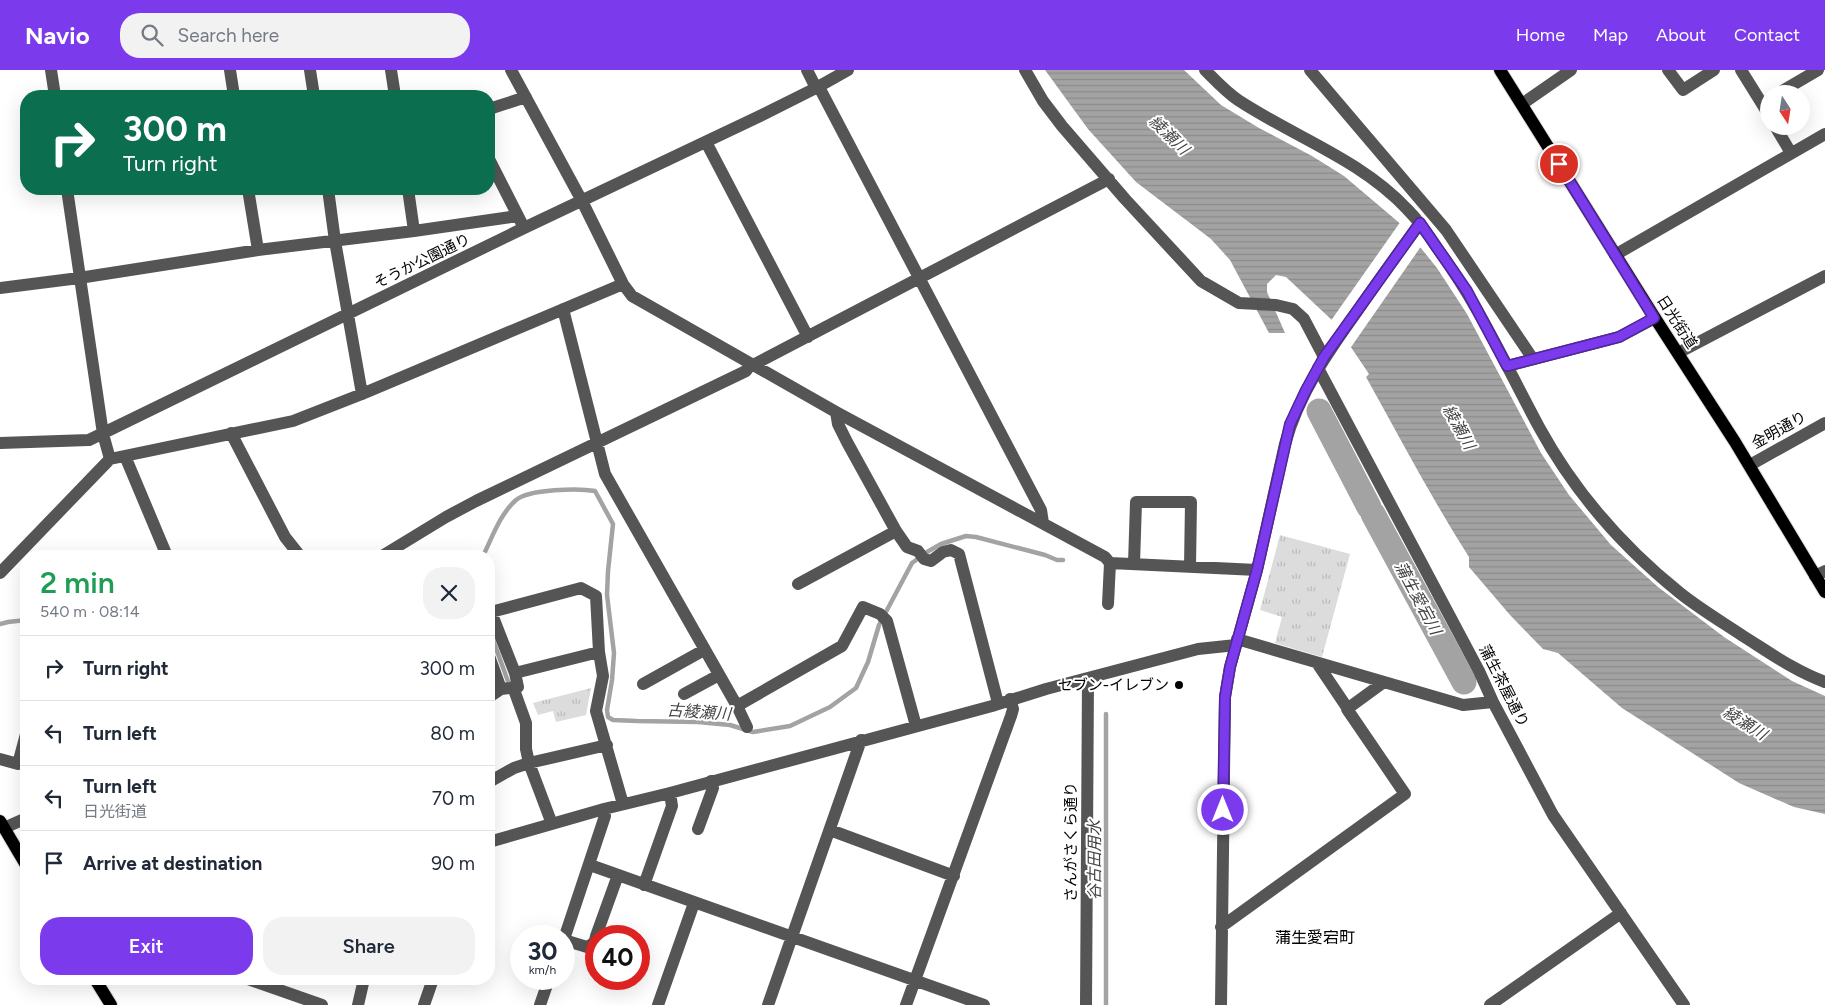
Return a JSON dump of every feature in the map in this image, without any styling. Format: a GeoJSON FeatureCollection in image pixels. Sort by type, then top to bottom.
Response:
{"type":"FeatureCollection","features":[{"type":"Feature","properties":{"kind":"main road","name":"日光街道"},"geometry":{"type":"LineString","coordinates":[[1500,70],[1654,318],[1820,574],[1825,592]]}},
{"type":"Feature","properties":{"kind":"main road"},"geometry":{"type":"LineString","coordinates":[[2,824],[20,855]]}},
{"type":"Feature","properties":{"kind":"main road"},"geometry":{"type":"LineString","coordinates":[[99,985],[111,1005]]}},
{"type":"Feature","properties":{"kind":"street"},"geometry":{"type":"LineString","coordinates":[[51,70],[54,90]]}},
{"type":"Feature","properties":{"kind":"street"},"geometry":{"type":"LineString","coordinates":[[230,70],[233,90]]}},
{"type":"Feature","properties":{"kind":"street"},"geometry":{"type":"LineString","coordinates":[[310,70],[313,90]]}},
{"type":"Feature","properties":{"kind":"street"},"geometry":{"type":"LineString","coordinates":[[391,70],[394,90]]}},
{"type":"Feature","properties":{"kind":"street"},"geometry":{"type":"LineString","coordinates":[[512,70],[582,201],[623,284],[632,296],[836,412],[1105,557],[1110,563],[1108,604]]}},
{"type":"Feature","properties":{"kind":"street"},"geometry":{"type":"LineString","coordinates":[[807,70],[818,87],[1041,510],[1043,523]]}},
{"type":"Feature","properties":{"kind":"street","name":"そうか公園通り"},"geometry":{"type":"LineString","coordinates":[[0,443],[89,440],[349,315],[524,228],[706,142],[818,87],[848,70]]}},
{"type":"Feature","properties":{"kind":"street","name":"蒲生茶屋通り"},"geometry":{"type":"LineString","coordinates":[[1025,70],[1043,101],[1062,126],[1201,281],[1239,303],[1276,305],[1293,309],[1304,319],[1493,702],[1553,814],[1684,1005]]}},
{"type":"Feature","properties":{"kind":"street"},"geometry":{"type":"LineString","coordinates":[[1205,70],[1237,99],[1338,156],[1366,174],[1394,196],[1416,228],[1467,291],[1541,430],[1568,472],[1590,502],[1625,542],[1653,570],[1682,594],[1788,666],[1825,682]]}},
{"type":"Feature","properties":{"kind":"street"},"geometry":{"type":"LineString","coordinates":[[1310,70],[1446,230],[1533,360]]}},
{"type":"Feature","properties":{"kind":"street"},"geometry":{"type":"LineString","coordinates":[[1522,104],[1571,70]]}},
{"type":"Feature","properties":{"kind":"street"},"geometry":{"type":"LineString","coordinates":[[1668,70],[1683,90],[1714,70]]}},
{"type":"Feature","properties":{"kind":"street"},"geometry":{"type":"LineString","coordinates":[[1741,70],[1760,95]]}},
{"type":"Feature","properties":{"kind":"street"},"geometry":{"type":"LineString","coordinates":[[1792,85],[1818,70]]}},
{"type":"Feature","properties":{"kind":"street"},"geometry":{"type":"LineString","coordinates":[[495,107],[526,97]]}},
{"type":"Feature","properties":{"kind":"street"},"geometry":{"type":"LineString","coordinates":[[1616,255],[1825,134]]}},
{"type":"Feature","properties":{"kind":"street"},"geometry":{"type":"LineString","coordinates":[[1780,135],[1791,153]]}},
{"type":"Feature","properties":{"kind":"street"},"geometry":{"type":"LineString","coordinates":[[706,142],[808,337]]}},
{"type":"Feature","properties":{"kind":"street"},"geometry":{"type":"LineString","coordinates":[[495,171],[524,228]]}},
{"type":"Feature","properties":{"kind":"street"},"geometry":{"type":"LineString","coordinates":[[392,550],[446,517],[746,371],[752,365],[1109,180]]}},
{"type":"Feature","properties":{"kind":"street"},"geometry":{"type":"LineString","coordinates":[[68,195],[102,434],[110,459]]}},
{"type":"Feature","properties":{"kind":"street"},"geometry":{"type":"LineString","coordinates":[[249,195],[258,250]]}},
{"type":"Feature","properties":{"kind":"street"},"geometry":{"type":"LineString","coordinates":[[329,195],[335,242],[362,394]]}},
{"type":"Feature","properties":{"kind":"street"},"geometry":{"type":"LineString","coordinates":[[409,195],[414,231]]}},
{"type":"Feature","properties":{"kind":"street"},"geometry":{"type":"LineString","coordinates":[[0,288],[79,278],[258,250],[335,242],[518,216]]}},
{"type":"Feature","properties":{"kind":"street"},"geometry":{"type":"LineString","coordinates":[[1221,1005],[1225,697],[1237,642],[1257,570],[1290,424],[1323,359],[1416,228]]}},
{"type":"Feature","properties":{"kind":"street"},"geometry":{"type":"LineString","coordinates":[[1678,353],[1825,276]]}},
{"type":"Feature","properties":{"kind":"street"},"geometry":{"type":"LineString","coordinates":[[22,550],[110,459],[292,421],[362,394],[623,284]]}},
{"type":"Feature","properties":{"kind":"street"},"geometry":{"type":"LineString","coordinates":[[563,309],[605,474],[737,706],[747,727]]}},
{"type":"Feature","properties":{"kind":"street"},"geometry":{"type":"LineString","coordinates":[[1507,366],[1619,337],[1654,318]]}},
{"type":"Feature","properties":{"kind":"street"},"geometry":{"type":"LineString","coordinates":[[836,412],[838,424],[847,442],[896,531],[907,546],[931,561],[943,552],[951,550],[959,554],[1004,701],[1013,709],[908,1000]]}},
{"type":"Feature","properties":{"kind":"street","name":"金明通り"},"geometry":{"type":"LineString","coordinates":[[1750,465],[1825,422]]}},
{"type":"Feature","properties":{"kind":"street"},"geometry":{"type":"LineString","coordinates":[[231,433],[285,537],[295,550]]}},
{"type":"Feature","properties":{"kind":"street"},"geometry":{"type":"LineString","coordinates":[[125,456],[164,550]]}},
{"type":"Feature","properties":{"kind":"street"},"geometry":{"type":"LineString","coordinates":[[1134,564],[1136,502],[1191,502],[1190,567]]}},
{"type":"Feature","properties":{"kind":"street"},"geometry":{"type":"LineString","coordinates":[[798,584],[896,531]]}},
{"type":"Feature","properties":{"kind":"street"},"geometry":{"type":"LineString","coordinates":[[0,573],[20,552]]}},
{"type":"Feature","properties":{"kind":"street"},"geometry":{"type":"LineString","coordinates":[[1110,563],[1257,570]]}},
{"type":"Feature","properties":{"kind":"street"},"geometry":{"type":"LineString","coordinates":[[495,611],[581,588],[596,596],[599,652],[603,676],[596,711],[623,804]]}},
{"type":"Feature","properties":{"kind":"street"},"geometry":{"type":"LineString","coordinates":[[737,706],[842,646],[863,607],[893,619],[916,726]]}},
{"type":"Feature","properties":{"kind":"street"},"geometry":{"type":"LineString","coordinates":[[495,622],[515,673],[518,687],[507,688],[495,694]]}},
{"type":"Feature","properties":{"kind":"street"},"geometry":{"type":"LineString","coordinates":[[495,840],[1088,678],[1198,649],[1237,642],[1463,705],[1493,702]]}},
{"type":"Feature","properties":{"kind":"street"},"geometry":{"type":"LineString","coordinates":[[643,684],[704,650]]}},
{"type":"Feature","properties":{"kind":"street"},"geometry":{"type":"LineString","coordinates":[[515,673],[599,652]]}},
{"type":"Feature","properties":{"kind":"street"},"geometry":{"type":"LineString","coordinates":[[1222,927],[1405,794],[1346,709],[1348,709],[1317,663]]}},
{"type":"Feature","properties":{"kind":"street"},"geometry":{"type":"LineString","coordinates":[[495,667],[526,724],[526,749],[529,763],[552,824]]}},
{"type":"Feature","properties":{"kind":"street"},"geometry":{"type":"LineString","coordinates":[[684,694],[719,675]]}},
{"type":"Feature","properties":{"kind":"street","name":"さんがさくら通り"},"geometry":{"type":"LineString","coordinates":[[1086,1005],[1088,678]]}},
{"type":"Feature","properties":{"kind":"street"},"geometry":{"type":"LineString","coordinates":[[1348,709],[1384,682]]}},
{"type":"Feature","properties":{"kind":"street"},"geometry":{"type":"LineString","coordinates":[[768,1005],[861,740]]}},
{"type":"Feature","properties":{"kind":"street"},"geometry":{"type":"LineString","coordinates":[[495,779],[514,768],[529,763],[606,744]]}},
{"type":"Feature","properties":{"kind":"street"},"geometry":{"type":"LineString","coordinates":[[0,759],[18,764],[20,756]]}},
{"type":"Feature","properties":{"kind":"street"},"geometry":{"type":"LineString","coordinates":[[698,828],[713,788],[711,781]]}},
{"type":"Feature","properties":{"kind":"street"},"geometry":{"type":"LineString","coordinates":[[644,885],[672,806],[670,793]]}},
{"type":"Feature","properties":{"kind":"street"},"geometry":{"type":"LineString","coordinates":[[569,925],[606,816],[604,809]]}},
{"type":"Feature","properties":{"kind":"street"},"geometry":{"type":"LineString","coordinates":[[2,824],[20,820]]}},
{"type":"Feature","properties":{"kind":"street"},"geometry":{"type":"LineString","coordinates":[[830,830],[954,876]]}},
{"type":"Feature","properties":{"kind":"street"},"geometry":{"type":"LineString","coordinates":[[590,865],[984,1005]]}},
{"type":"Feature","properties":{"kind":"street"},"geometry":{"type":"LineString","coordinates":[[600,925],[618,876]]}},
{"type":"Feature","properties":{"kind":"street"},"geometry":{"type":"LineString","coordinates":[[658,1005],[694,903]]}},
{"type":"Feature","properties":{"kind":"street"},"geometry":{"type":"LineString","coordinates":[[1490,1005],[1621,913]]}},
{"type":"Feature","properties":{"kind":"street"},"geometry":{"type":"LineString","coordinates":[[265,985],[322,1005]]}},
{"type":"Feature","properties":{"kind":"street"},"geometry":{"type":"LineString","coordinates":[[358,1005],[363,985]]}},
{"type":"Feature","properties":{"kind":"street"},"geometry":{"type":"LineString","coordinates":[[424,1005],[431,985]]}},
{"type":"Feature","properties":{"kind":"street"},"geometry":{"type":"LineString","coordinates":[[540,1005],[545,990]]}},
{"type":"Feature","properties":{"kind":"green space"},"geometry":{"type":"Polygon","coordinates":[[[1280,535],[1350,554],[1322,657],[1275,643],[1282,617],[1260,610],[1280,535]]]}},
{"type":"Feature","properties":{"kind":"green space"},"geometry":{"type":"Polygon","coordinates":[[[591,688],[586,715],[556,722],[553,711],[538,715],[533,703],[591,688]]]}},
{"type":"Feature","properties":{"kind":"water","name":"綾瀬川"},"geometry":{"type":"Polygon","coordinates":[[[1045,70],[1184,70],[1221,105],[1344,176],[1403,226],[1437,268],[1467,314],[1541,453],[1569,495],[1611,545],[1658,587],[1724,637],[1792,681],[1825,696],[1825,814],[1794,807],[1739,783],[1622,708],[1558,653],[1543,649],[1510,615],[1469,567],[1469,557],[1429,491],[1366,377],[1369,374],[1334,322],[1286,277],[1276,275],[1267,284],[1267,292],[1285,333],[1269,333],[1230,260],[1211,239],[1136,182],[1088,129],[1045,70]]]}},
{"type":"Feature","properties":{"kind":"pier"},"geometry":{"type":"Polygon","coordinates":[[[1401,221],[1422,245],[1349,350],[1330,322],[1401,221]]]}},
{"type":"Feature","properties":{"kind":"waterway","name":"蒲生愛宕川"},"geometry":{"type":"LineString","coordinates":[[1319,411],[1369,507]]}},
{"type":"Feature","properties":{"kind":"waterway","name":"古綾瀬川"},"geometry":{"type":"LineString","coordinates":[[486,550],[505,512],[522,496],[566,490],[595,491],[613,524],[607,595],[614,653],[607,710],[608,717],[613,720],[698,722],[730,725],[753,732],[790,726],[830,707],[856,688],[868,662],[879,625],[912,563],[941,544],[966,536],[976,537],[1045,555],[1057,560],[1063,560]]}},
{"type":"Feature","properties":{"kind":"waterway","name":"蒲生愛宕川"},"geometry":{"type":"LineString","coordinates":[[1373,514],[1464,682]]}},
{"type":"Feature","properties":{"kind":"waterway","name":"古綾瀬川"},"geometry":{"type":"LineString","coordinates":[[0,624],[20,621]]}},
{"type":"Feature","properties":{"kind":"waterway","name":"古綾瀬川"},"geometry":{"type":"LineString","coordinates":[[495,646],[509,684]]}},
{"type":"Feature","properties":{"kind":"waterway","name":"谷古田用水"},"geometry":{"type":"LineString","coordinates":[[1106,714],[1106,1005]]}},
{"type":"Feature","properties":{"kind":"place","name":"セブン-イレブン"},"geometry":{"type":"Point","coordinates":[1179,685]}},
{"type":"Feature","properties":{"kind":"district","name":"蒲生愛宕町"},"geometry":{"type":"Point","coordinates":[1315,937]}},
{"type":"Feature","properties":{"kind":"route"},"geometry":{"type":"LineString","coordinates":[[1223,810],[1225,697],[1230,667],[1257,570],[1290,424],[1324,357],[1420,223],[1467,291],[1507,366],[1619,337],[1654,318],[1559,164]]}}]}
